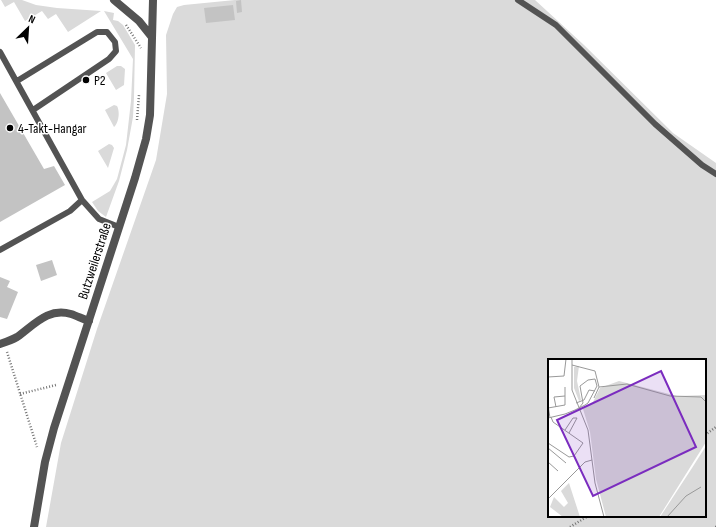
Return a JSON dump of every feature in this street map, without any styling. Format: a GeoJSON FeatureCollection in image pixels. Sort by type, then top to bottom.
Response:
{"type":"FeatureCollection","features":[{"type":"Feature","properties":{"kind":"street"},"geometry":{"type":"LineString","coordinates":[[114,0],[129,12],[151,36]]}},
{"type":"Feature","properties":{"kind":"street","name":"Butzweilerstraße"},"geometry":{"type":"LineString","coordinates":[[34,527],[48,448],[146,139],[150,115],[153,0]]}},
{"type":"Feature","properties":{"kind":"street"},"geometry":{"type":"LineString","coordinates":[[2,344],[16,338],[36,321],[47,315],[60,312],[89,321]]}},
{"type":"Feature","properties":{"kind":"lane"},"geometry":{"type":"LineString","coordinates":[[518,0],[556,25],[656,124],[702,165],[716,174]]}},
{"type":"Feature","properties":{"kind":"lane"},"geometry":{"type":"LineString","coordinates":[[17,81],[97,32],[107,32],[116,42],[116,51],[109,59],[33,110]]}},
{"type":"Feature","properties":{"kind":"lane"},"geometry":{"type":"LineString","coordinates":[[0,52],[82,200],[99,219],[119,227]]}},
{"type":"Feature","properties":{"kind":"lane"},"geometry":{"type":"LineString","coordinates":[[0,250],[70,211],[82,200]]}},
{"type":"Feature","properties":{"kind":"path"},"geometry":{"type":"LineString","coordinates":[[136,126],[139,88]]}},
{"type":"Feature","properties":{"kind":"path"},"geometry":{"type":"LineString","coordinates":[[2,344],[37,447]]}},
{"type":"Feature","properties":{"kind":"path"},"geometry":{"type":"LineString","coordinates":[[54,392],[57,382]]}},
{"type":"Feature","properties":{"kind":"path"},"geometry":{"type":"LineString","coordinates":[[20,394],[56,385]]}},
{"type":"Feature","properties":{"kind":"path"},"geometry":{"type":"LineString","coordinates":[[706,434],[716,427]]}},
{"type":"Feature","properties":{"kind":"path"},"geometry":{"type":"LineString","coordinates":[[36,454],[39,441]]}},
{"type":"Feature","properties":{"kind":"path"},"geometry":{"type":"LineString","coordinates":[[570,527],[586,517]]}},
{"type":"Feature","properties":{"kind":"shaded area"},"geometry":{"type":"Polygon","coordinates":[[[1,0],[22,0],[36,5],[57,8],[101,11],[68,32],[56,14],[48,19],[42,11],[25,21],[14,2],[5,7],[1,0]]]}},
{"type":"Feature","properties":{"kind":"shaded area"},"geometry":{"type":"Polygon","coordinates":[[[235,0],[535,0],[584,45],[673,133],[716,163],[716,527],[46,527],[61,443],[97,329],[156,160],[167,94],[166,35],[177,7],[235,0]]]}},
{"type":"Feature","properties":{"kind":"shaded area"},"geometry":{"type":"Polygon","coordinates":[[[104,11],[114,13],[113,20],[118,21],[123,25],[135,45],[133,117],[119,181],[106,217],[98,211],[92,202],[110,191],[117,179],[126,145],[131,101],[133,59],[104,11]]]}},
{"type":"Feature","properties":{"kind":"shaded area"},"geometry":{"type":"Polygon","coordinates":[[[117,66],[121,66],[125,69],[124,85],[116,90],[106,73],[117,66]]]}},
{"type":"Feature","properties":{"kind":"shaded area"},"geometry":{"type":"Polygon","coordinates":[[[114,105],[117,106],[119,114],[117,123],[114,127],[105,110],[114,105]]]}},
{"type":"Feature","properties":{"kind":"shaded area"},"geometry":{"type":"Polygon","coordinates":[[[109,144],[114,148],[108,168],[98,151],[109,144]]]}},
{"type":"Feature","properties":{"kind":"building"},"geometry":{"type":"Polygon","coordinates":[[[241,0],[242,12],[237,13],[236,1],[241,0]]]}},
{"type":"Feature","properties":{"kind":"building"},"geometry":{"type":"Polygon","coordinates":[[[233,5],[235,20],[206,23],[204,8],[233,5]]]}},
{"type":"Feature","properties":{"kind":"building","name":"4-Takt-Hangar"},"geometry":{"type":"Polygon","coordinates":[[[0,93],[44,169],[54,166],[65,185],[0,222],[0,93]]]}},
{"type":"Feature","properties":{"kind":"building"},"geometry":{"type":"Polygon","coordinates":[[[52,260],[57,275],[41,281],[36,265],[52,260]]]}},
{"type":"Feature","properties":{"kind":"building"},"geometry":{"type":"Polygon","coordinates":[[[0,277],[10,281],[7,287],[18,292],[7,319],[0,317],[0,277]]]}},
{"type":"Feature","properties":{"kind":"place","name":"P2"},"geometry":{"type":"Point","coordinates":[86,80]}},
{"type":"Feature","properties":{"kind":"place","name":"4-Takt-Hangar"},"geometry":{"type":"Point","coordinates":[10,128]}}]}
